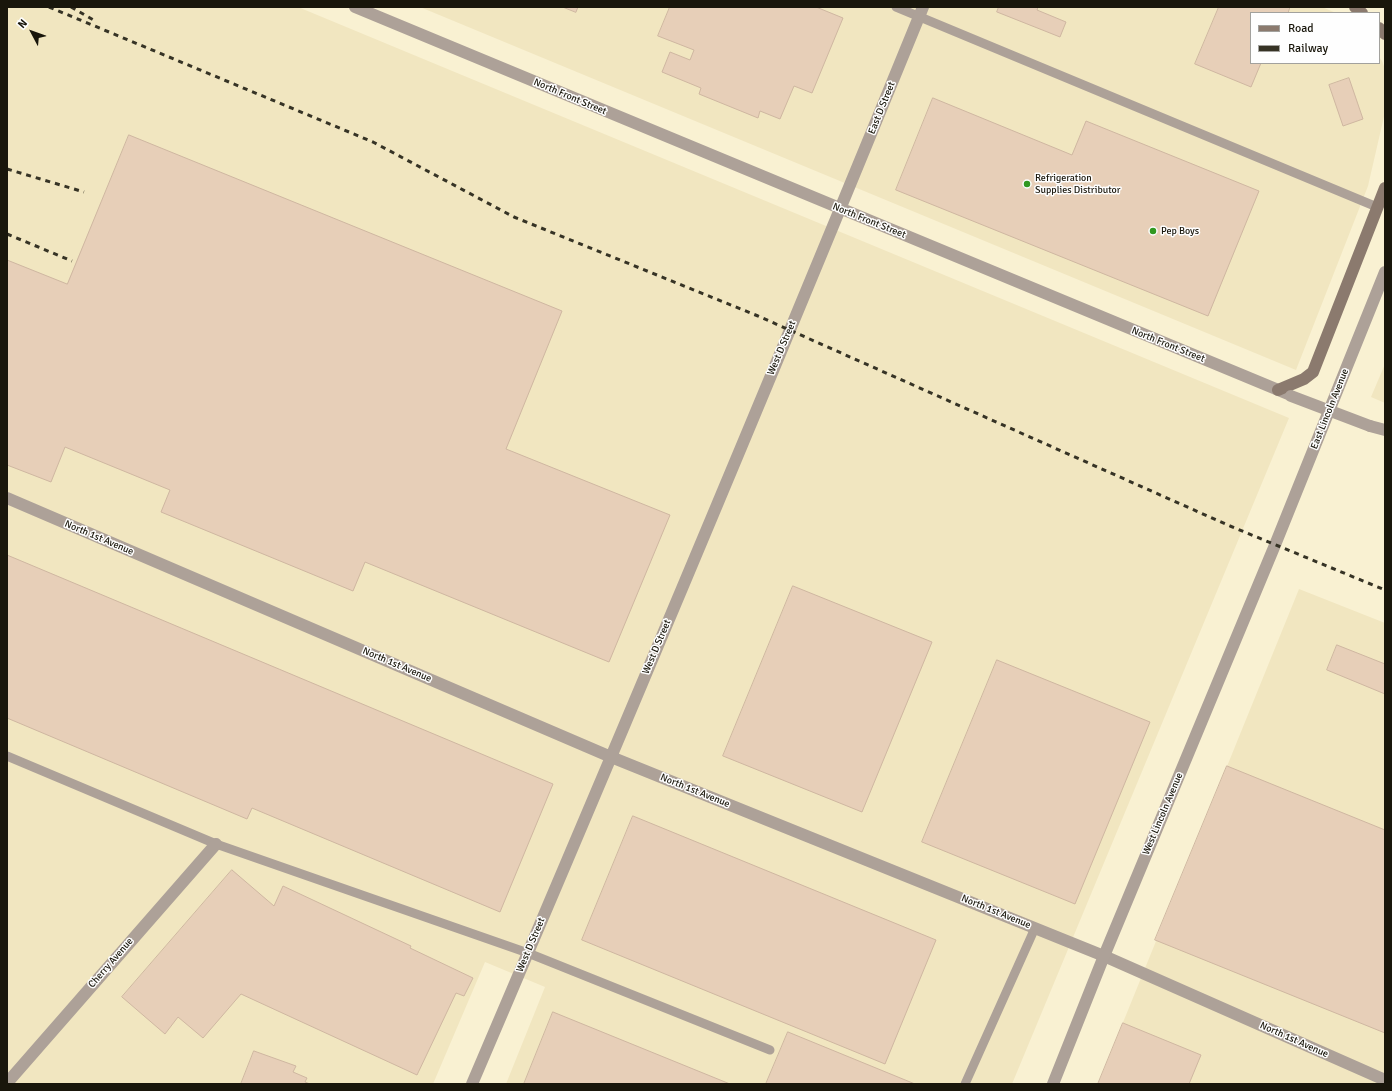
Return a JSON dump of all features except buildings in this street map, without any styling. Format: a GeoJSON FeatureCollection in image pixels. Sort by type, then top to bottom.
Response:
{"type":"FeatureCollection","features":[{"type":"Feature","properties":{"kind":"main road"},"geometry":{"type":"LineString","coordinates":[[1278,390],[1304,379],[1313,372],[1385,188]]}},
{"type":"Feature","properties":{"kind":"street","name":"North Front Street"},"geometry":{"type":"LineString","coordinates":[[355,7],[1291,396],[1370,426],[1385,430]]}},
{"type":"Feature","properties":{"kind":"street","name":"East D Street"},"geometry":{"type":"LineString","coordinates":[[840,209],[921,12]]}},
{"type":"Feature","properties":{"kind":"street","name":"West D Street"},"geometry":{"type":"LineString","coordinates":[[472,1084],[611,757],[840,209]]}},
{"type":"Feature","properties":{"kind":"street","name":"East Lincoln Avenue"},"geometry":{"type":"LineString","coordinates":[[1275,545],[1385,272]]}},
{"type":"Feature","properties":{"kind":"street","name":"North 1st Avenue"},"geometry":{"type":"LineString","coordinates":[[7,498],[611,757],[1104,956],[1385,1080]]}},
{"type":"Feature","properties":{"kind":"street","name":"West Lincoln Avenue"},"geometry":{"type":"LineString","coordinates":[[1053,1084],[1104,956],[1275,545]]}},
{"type":"Feature","properties":{"kind":"street","name":"Cherry Avenue"},"geometry":{"type":"LineString","coordinates":[[7,1083],[216,844]]}},
{"type":"Feature","properties":{"kind":"lane"},"geometry":{"type":"LineString","coordinates":[[896,7],[921,12],[1377,207]]}},
{"type":"Feature","properties":{"kind":"lane"},"geometry":{"type":"LineString","coordinates":[[7,756],[216,844],[528,953],[770,1050]]}},
{"type":"Feature","properties":{"kind":"lane"},"geometry":{"type":"LineString","coordinates":[[965,1084],[1035,928]]}},
{"type":"Feature","properties":{"kind":"shaded area"},"geometry":{"type":"Polygon","coordinates":[[[7,7],[298,7],[1289,418],[1012,1084],[506,1084],[545,987],[485,962],[433,1084],[7,1084],[7,7]]]}},
{"type":"Feature","properties":{"kind":"shaded area"},"geometry":{"type":"Polygon","coordinates":[[[420,7],[1322,7],[1334,12],[1250,12],[1250,64],[1380,64],[1380,58],[1385,69],[1385,112],[1368,186],[1296,370],[420,7]]]}},
{"type":"Feature","properties":{"kind":"shaded area"},"geometry":{"type":"Polygon","coordinates":[[[1385,364],[1385,403],[1371,397],[1385,364]]]}},
{"type":"Feature","properties":{"kind":"shaded area"},"geometry":{"type":"Polygon","coordinates":[[[1299,589],[1385,623],[1385,1084],[1098,1084],[1299,589]]]}},
{"type":"Feature","properties":{"kind":"railway"},"geometry":{"type":"LineString","coordinates":[[49,7],[373,142],[514,217],[758,316],[1230,526],[1385,590]]}},
{"type":"Feature","properties":{"kind":"railway"},"geometry":{"type":"LineString","coordinates":[[71,7],[97,22]]}},
{"type":"Feature","properties":{"kind":"railway"},"geometry":{"type":"LineString","coordinates":[[7,169],[84,192]]}},
{"type":"Feature","properties":{"kind":"railway"},"geometry":{"type":"LineString","coordinates":[[7,234],[72,261]]}},
{"type":"Feature","properties":{"kind":"place","name":"Refrigeration Supplies Distributor"},"geometry":{"type":"Point","coordinates":[1027,184]}},
{"type":"Feature","properties":{"kind":"place","name":"Pep Boys"},"geometry":{"type":"Point","coordinates":[1153,231]}}]}
